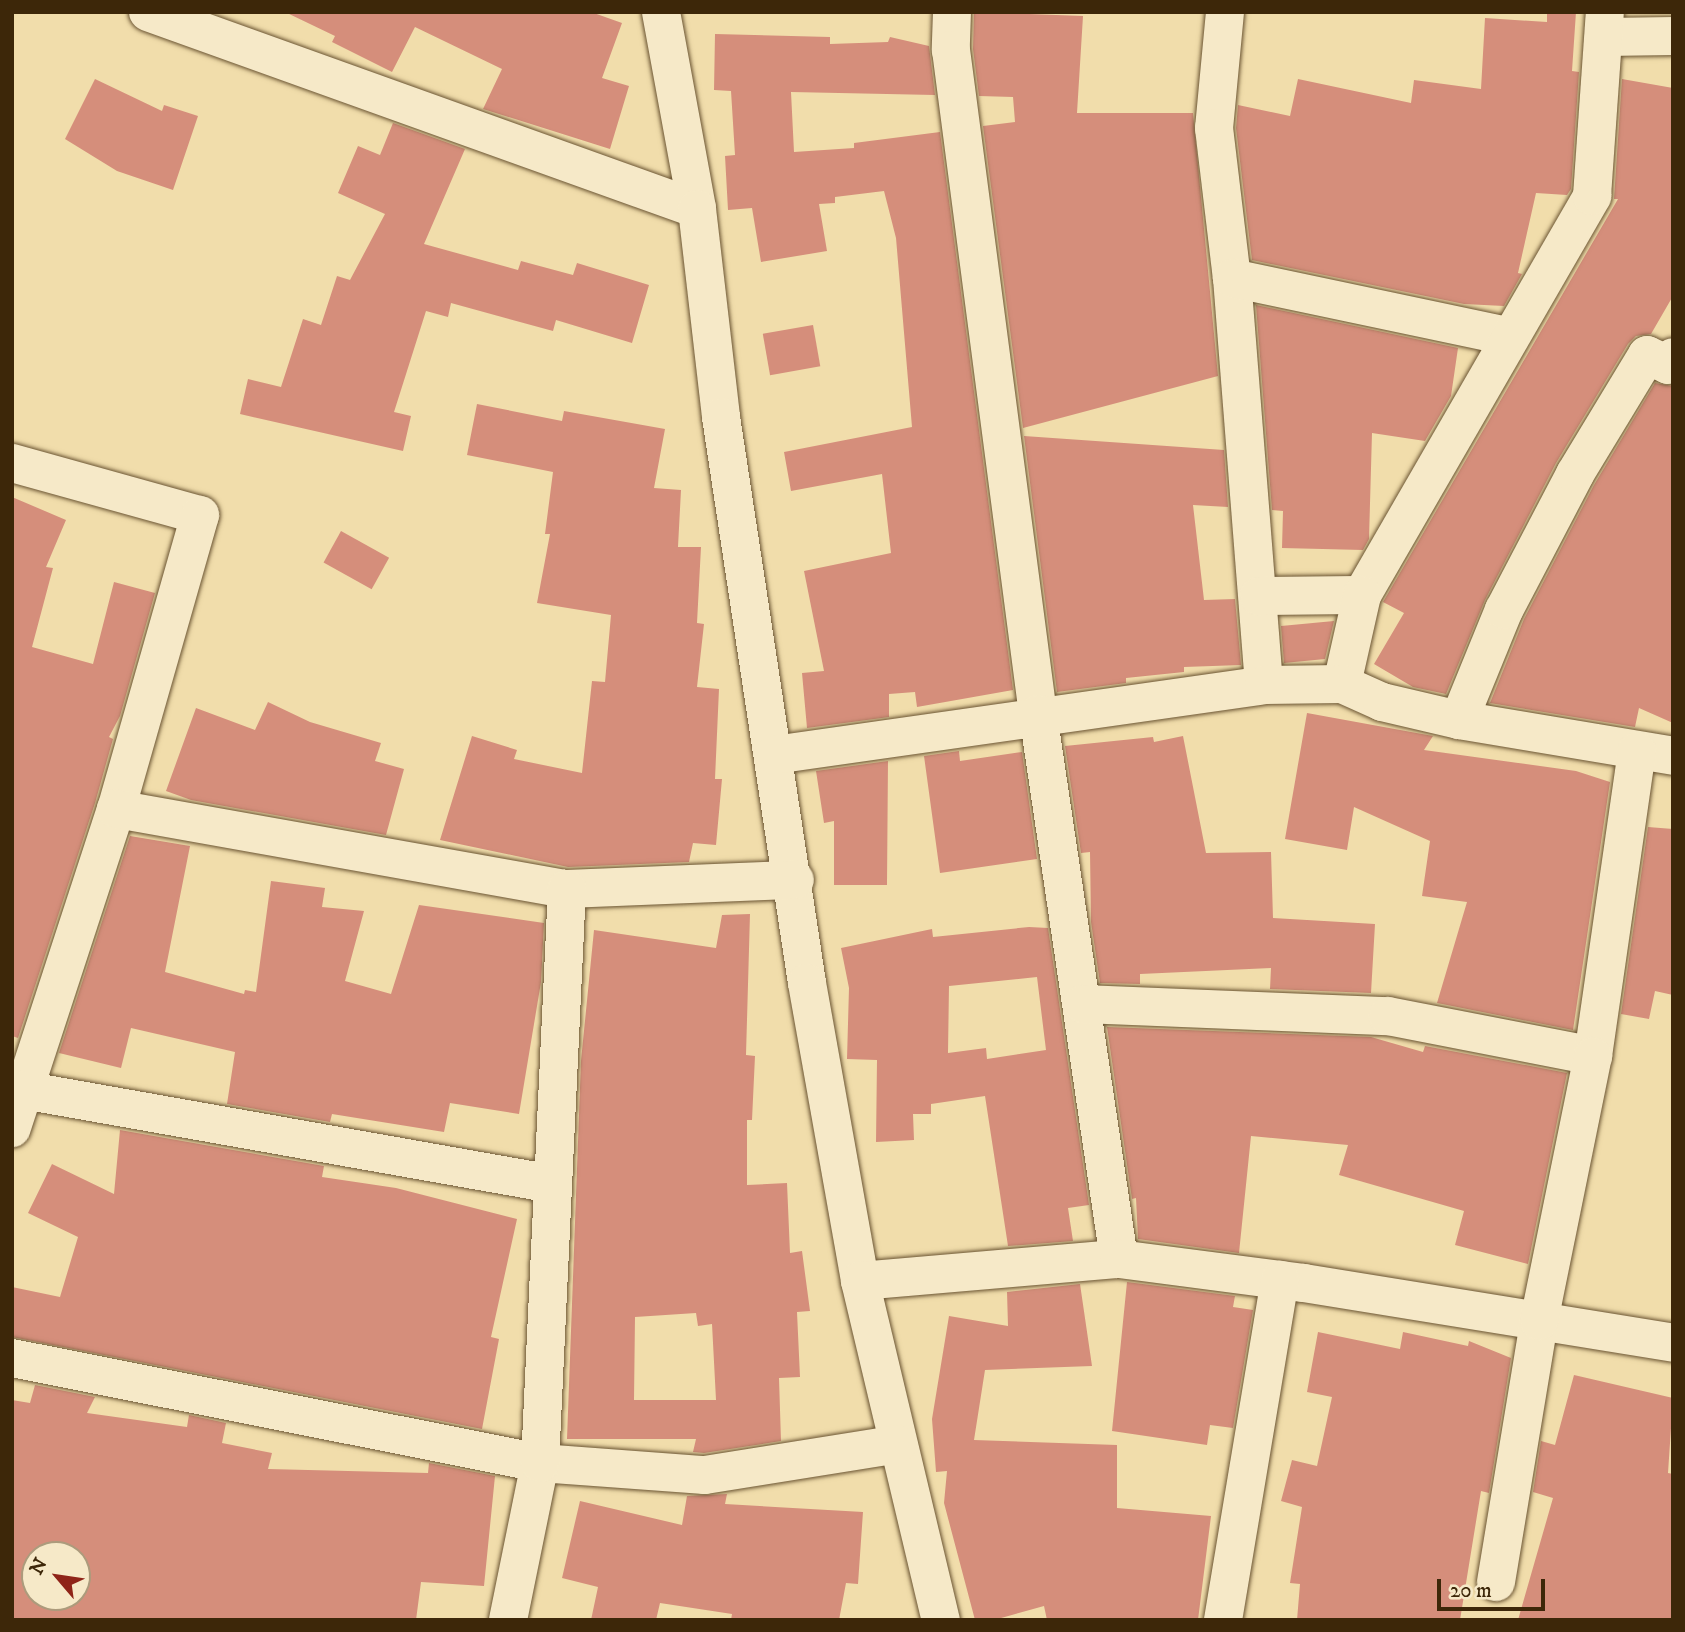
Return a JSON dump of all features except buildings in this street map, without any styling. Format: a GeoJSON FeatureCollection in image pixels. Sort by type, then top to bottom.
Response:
{"type":"FeatureCollection","features":[{"type":"Feature","properties":{"kind":"street"},"geometry":{"type":"LineString","coordinates":[[148,12],[697,209]]}},
{"type":"Feature","properties":{"kind":"street"},"geometry":{"type":"LineString","coordinates":[[661,12],[697,209],[721,417],[795,880],[807,983],[860,1281],[941,1620]]}},
{"type":"Feature","properties":{"kind":"street"},"geometry":{"type":"LineString","coordinates":[[952,12],[951,50],[1038,714],[1119,1259]]}},
{"type":"Feature","properties":{"kind":"street"},"geometry":{"type":"LineString","coordinates":[[1225,12],[1214,128],[1232,278],[1264,685]]}},
{"type":"Feature","properties":{"kind":"street"},"geometry":{"type":"LineString","coordinates":[[1342,684],[1362,595],[1508,336],[1592,196],[1605,24],[1673,36]]}},
{"type":"Feature","properties":{"kind":"street"},"geometry":{"type":"LineString","coordinates":[[1232,278],[1508,336]]}},
{"type":"Feature","properties":{"kind":"street"},"geometry":{"type":"LineString","coordinates":[[1459,720],[1504,610],[1575,474],[1647,355],[1671,363]]}},
{"type":"Feature","properties":{"kind":"street"},"geometry":{"type":"LineString","coordinates":[[12,463],[200,515],[116,809],[12,1128]]}},
{"type":"Feature","properties":{"kind":"street"},"geometry":{"type":"LineString","coordinates":[[1259,596],[1362,595]]}},
{"type":"Feature","properties":{"kind":"street"},"geometry":{"type":"LineString","coordinates":[[774,755],[1038,714],[1264,685],[1342,684],[1382,702],[1459,720],[1655,754],[1539,1321],[1496,1582]]}},
{"type":"Feature","properties":{"kind":"street"},"geometry":{"type":"LineString","coordinates":[[116,809],[566,889],[795,880]]}},
{"type":"Feature","properties":{"kind":"street"},"geometry":{"type":"LineString","coordinates":[[508,1620],[540,1463],[566,889]]}},
{"type":"Feature","properties":{"kind":"street"},"geometry":{"type":"LineString","coordinates":[[1083,1004],[1388,1016],[1593,1056]]}},
{"type":"Feature","properties":{"kind":"street"},"geometry":{"type":"LineString","coordinates":[[23,1090],[553,1184]]}},
{"type":"Feature","properties":{"kind":"street"},"geometry":{"type":"LineString","coordinates":[[860,1281],[1119,1259],[1280,1280],[1673,1343]]}},
{"type":"Feature","properties":{"kind":"street"},"geometry":{"type":"LineString","coordinates":[[1223,1620],[1280,1280]]}},
{"type":"Feature","properties":{"kind":"street"},"geometry":{"type":"LineString","coordinates":[[12,1359],[540,1463],[705,1475],[898,1444]]}}]}
